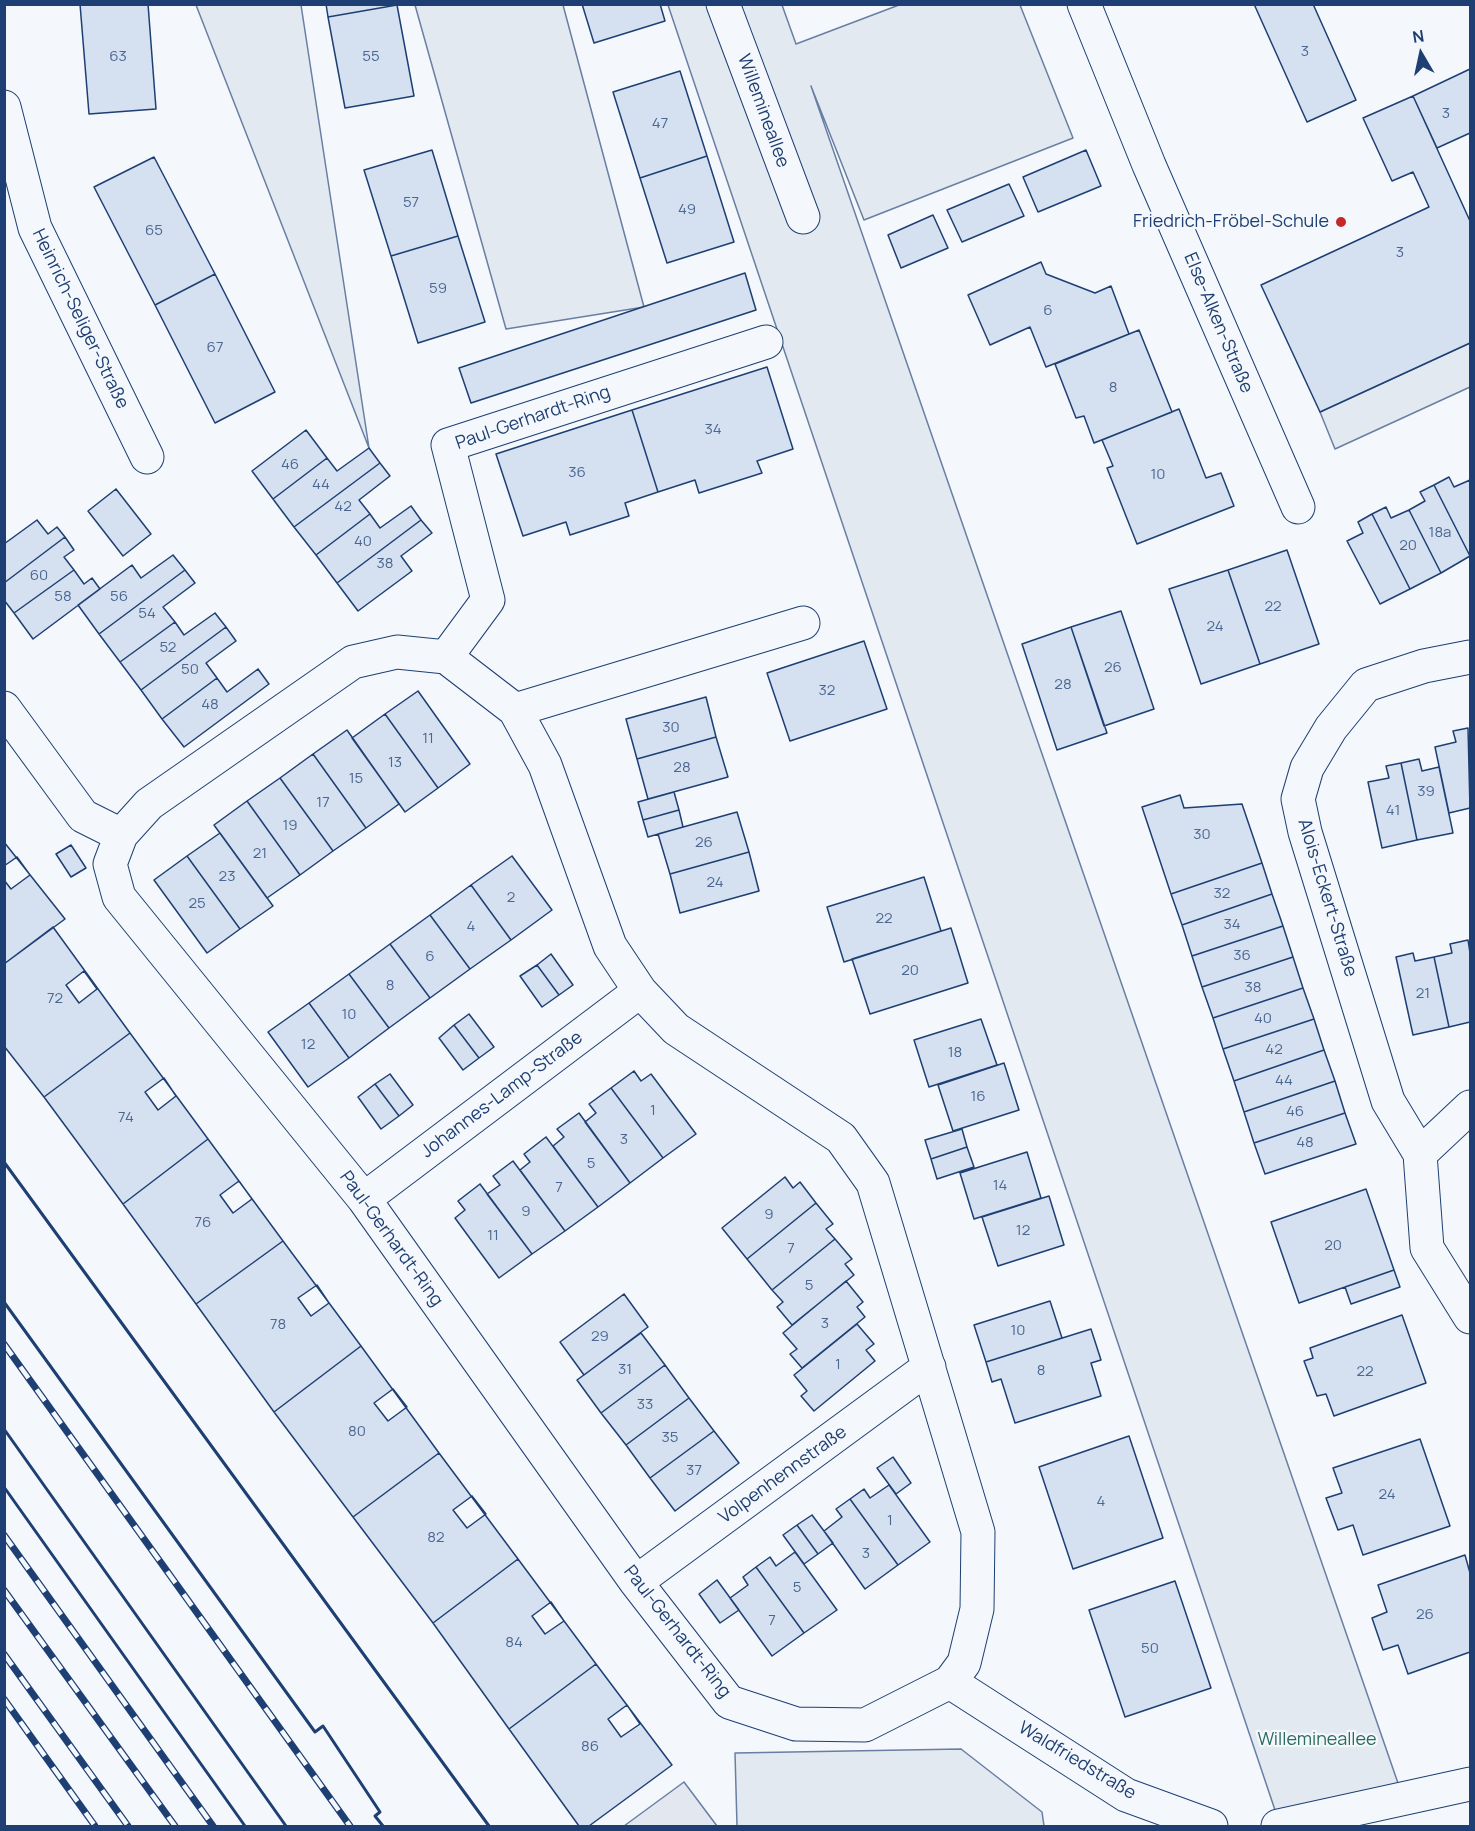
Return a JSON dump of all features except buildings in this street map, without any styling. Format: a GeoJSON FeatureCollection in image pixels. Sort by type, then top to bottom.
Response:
{"type":"FeatureCollection","features":[{"type":"Feature","properties":{"kind":"street","name":"Willemineallee"},"geometry":{"type":"LineString","coordinates":[[723,4],[803,217]]}},
{"type":"Feature","properties":{"kind":"street","name":"Else-Alken-Straße"},"geometry":{"type":"LineString","coordinates":[[1084,4],[1156,181],[1298,507]]}},
{"type":"Feature","properties":{"kind":"street","name":"Heinrich-Seliger-Straße"},"geometry":{"type":"LineString","coordinates":[[4,107],[35,228],[147,457]]}},
{"type":"Feature","properties":{"kind":"street","name":"Paul-Gerhardt-Ring"},"geometry":{"type":"LineString","coordinates":[[766,342],[448,445],[488,600],[446,657],[398,652],[353,662],[149,804],[121,835],[110,864],[119,897],[364,1199],[636,1582],[729,1702],[796,1724],[865,1725],[950,1682]]}},
{"type":"Feature","properties":{"kind":"street"},"geometry":{"type":"LineString","coordinates":[[515,710],[803,623]]}},
{"type":"Feature","properties":{"kind":"street"},"geometry":{"type":"LineString","coordinates":[[446,657],[515,710],[545,765],[610,946],[640,991],[676,1029],[841,1138],[873,1184],[978,1532],[977,1609],[964,1663],[950,1682]]}},
{"type":"Feature","properties":{"kind":"street","name":"Alois-Eckert-Straße"},"geometry":{"type":"LineString","coordinates":[[1420,1154],[1388,1101],[1305,832],[1298,799],[1307,768],[1325,738],[1366,686],[1424,666],[1470,657]]}},
{"type":"Feature","properties":{"kind":"street"},"geometry":{"type":"LineString","coordinates":[[4,708],[83,816],[121,835]]}},
{"type":"Feature","properties":{"kind":"street","name":"Johannes-Lamp-Straße"},"geometry":{"type":"LineString","coordinates":[[364,1199],[640,991]]}},
{"type":"Feature","properties":{"kind":"street"},"geometry":{"type":"LineString","coordinates":[[1470,1107],[1420,1154],[1427,1248],[1470,1317]]}},
{"type":"Feature","properties":{"kind":"street","name":"Volpenhennstraße"},"geometry":{"type":"LineString","coordinates":[[636,1582],[929,1367]]}},
{"type":"Feature","properties":{"kind":"street","name":"Waldfriedstraße"},"geometry":{"type":"LineString","coordinates":[[950,1682],[1126,1795],[1211,1827]]}},
{"type":"Feature","properties":{"kind":"street"},"geometry":{"type":"LineString","coordinates":[[1278,1827],[1470,1784]]}},
{"type":"Feature","properties":{"kind":"green space"},"geometry":{"type":"Polygon","coordinates":[[[196,5],[301,5],[369,448],[196,5]]]}},
{"type":"Feature","properties":{"kind":"green space"},"geometry":{"type":"Polygon","coordinates":[[[415,5],[563,5],[644,307],[506,329],[415,5]]]}},
{"type":"Feature","properties":{"kind":"green space","name":"Willemineallee"},"geometry":{"type":"Polygon","coordinates":[[[668,5],[782,5],[796,44],[899,5],[1020,5],[1073,138],[864,220],[811,86],[1399,1786],[1276,1813],[668,5]]]}},
{"type":"Feature","properties":{"kind":"green space"},"geometry":{"type":"Polygon","coordinates":[[[1470,343],[1470,387],[1335,449],[1320,412],[1470,343]]]}},
{"type":"Feature","properties":{"kind":"green space"},"geometry":{"type":"Polygon","coordinates":[[[961,1749],[1042,1812],[1044,1826],[737,1826],[735,1753],[961,1749]]]}},
{"type":"Feature","properties":{"kind":"shaded area"},"geometry":{"type":"Polygon","coordinates":[[[684,1782],[717,1826],[624,1826],[684,1782]]]}},
{"type":"Feature","properties":{"kind":"railway"},"geometry":{"type":"LineString","coordinates":[[4,1344],[350,1826]]}},
{"type":"Feature","properties":{"kind":"railway"},"geometry":{"type":"LineString","coordinates":[[4,1535],[213,1826]]}},
{"type":"Feature","properties":{"kind":"railway"},"geometry":{"type":"LineString","coordinates":[[4,1590],[175,1826]]}},
{"type":"Feature","properties":{"kind":"railway"},"geometry":{"type":"LineString","coordinates":[[4,1654],[128,1826]]}},
{"type":"Feature","properties":{"kind":"railway"},"geometry":{"type":"LineString","coordinates":[[4,1699],[95,1826]]}},
{"type":"Feature","properties":{"kind":"wall"},"geometry":{"type":"LineString","coordinates":[[4,1162],[489,1826]]}},
{"type":"Feature","properties":{"kind":"wall"},"geometry":{"type":"LineString","coordinates":[[4,1302],[315,1732],[323,1726],[380,1812],[375,1816],[383,1826]]}},
{"type":"Feature","properties":{"kind":"wall"},"geometry":{"type":"LineString","coordinates":[[4,1429],[286,1826]]}},
{"type":"Feature","properties":{"kind":"wall"},"geometry":{"type":"LineString","coordinates":[[4,1487],[245,1826]]}},
{"type":"Feature","properties":{"kind":"place","name":"Friedrich-Fröbel-Schule"},"geometry":{"type":"Point","coordinates":[1341,222]}}]}
